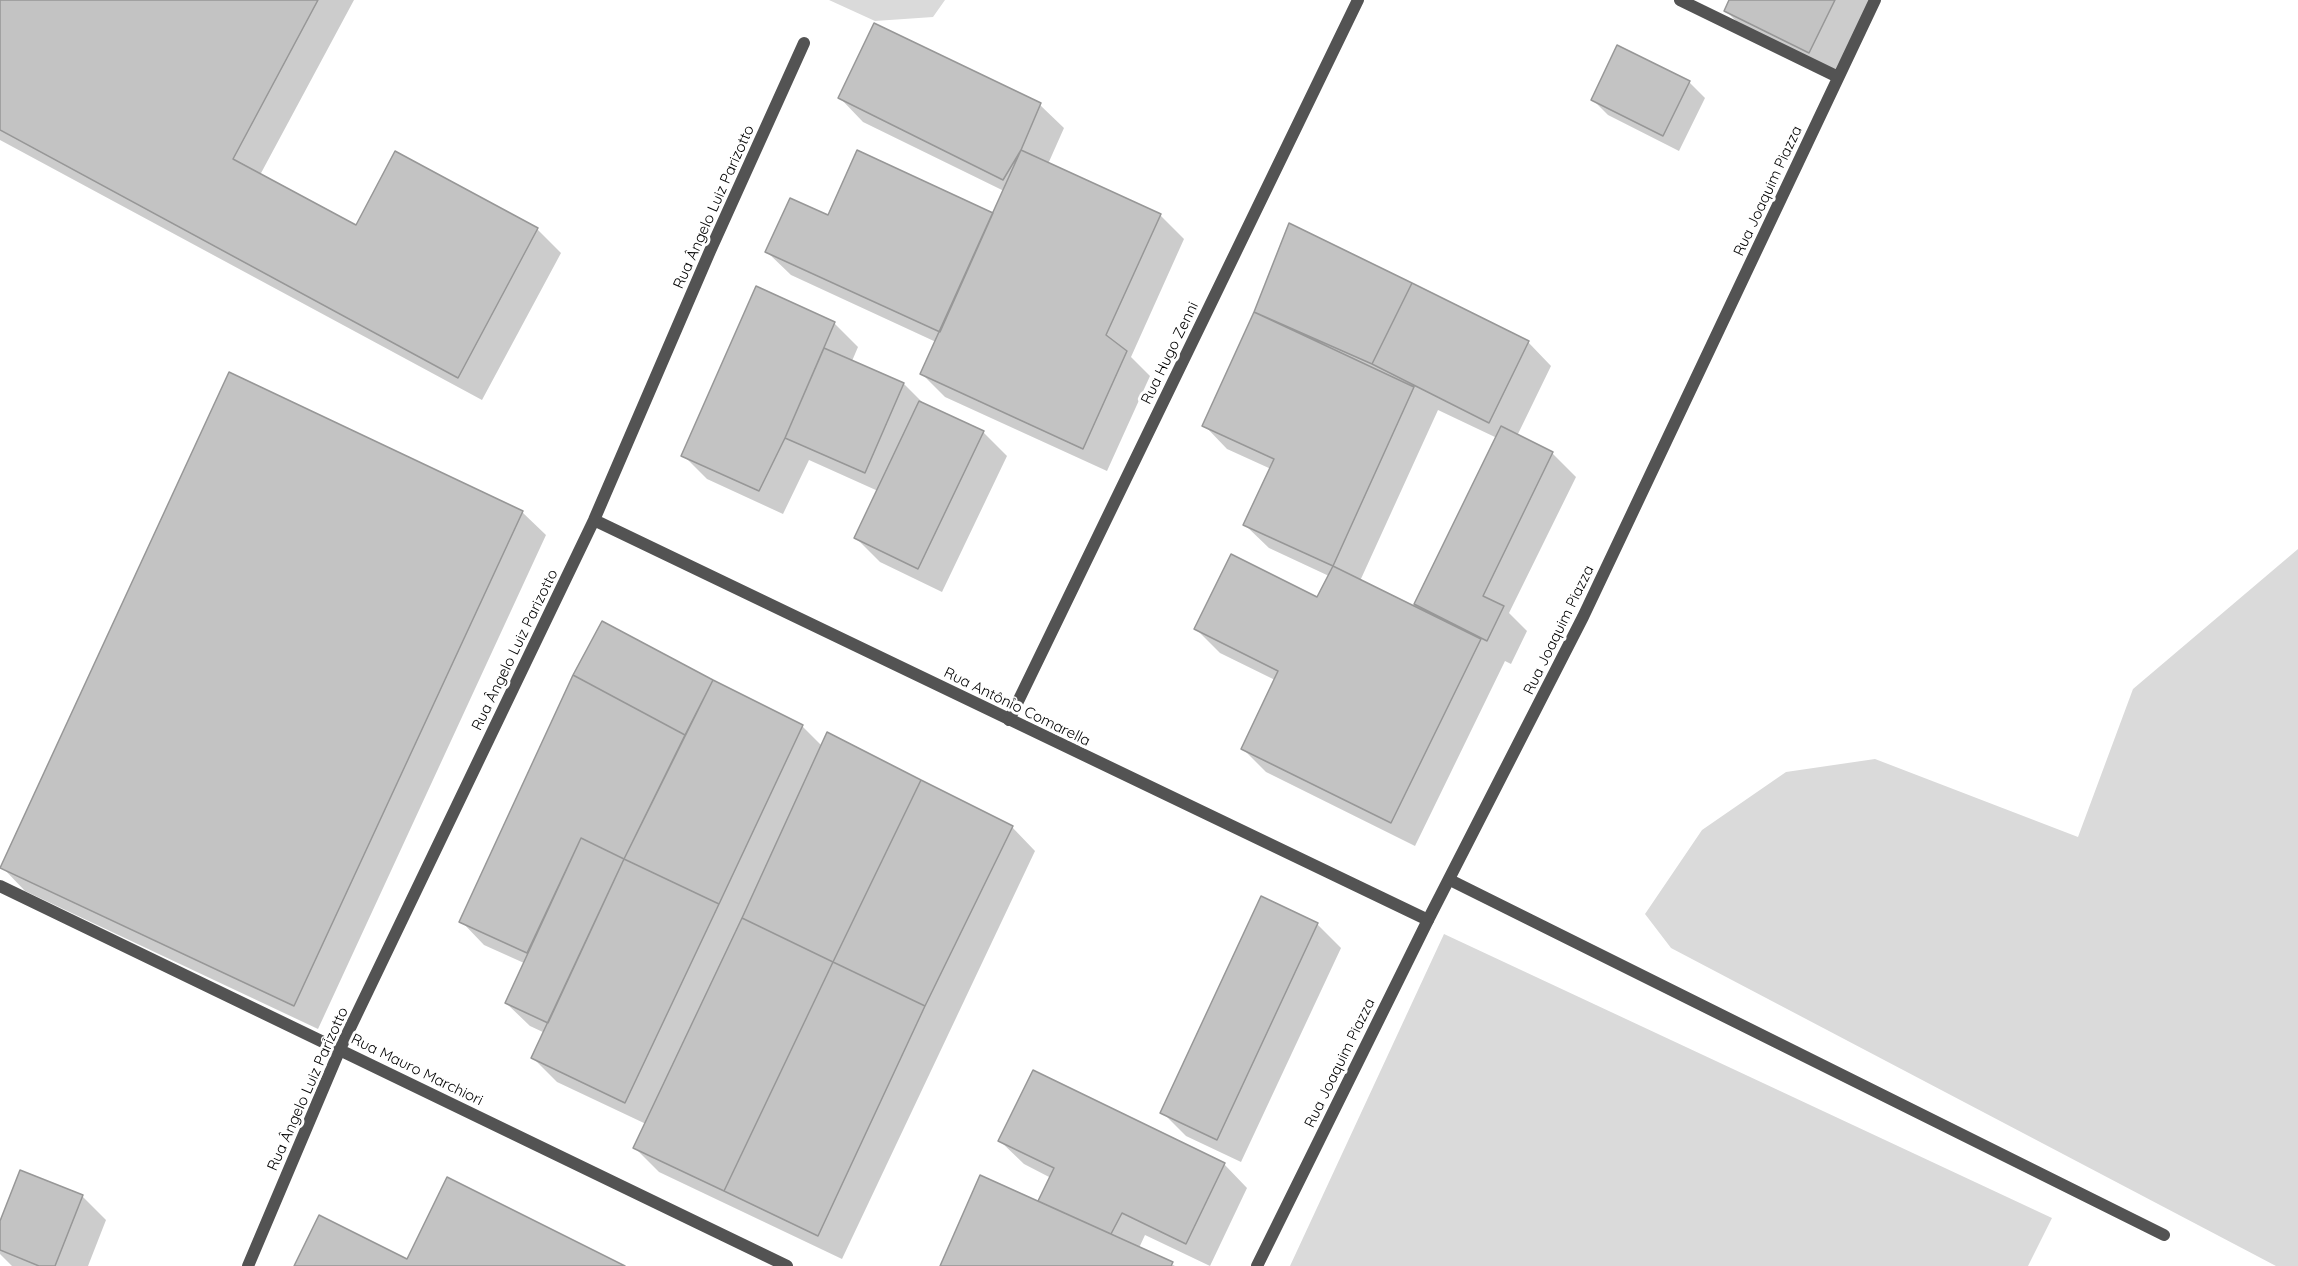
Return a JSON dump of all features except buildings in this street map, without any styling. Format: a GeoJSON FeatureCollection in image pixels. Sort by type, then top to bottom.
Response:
{"type":"FeatureCollection","features":[{"type":"Feature","properties":{"kind":"street","name":"Rua Hugo Zenni"},"geometry":{"type":"LineString","coordinates":[[1009,720],[1358,0]]}},
{"type":"Feature","properties":{"kind":"street"},"geometry":{"type":"LineString","coordinates":[[1680,0],[1838,77]]}},
{"type":"Feature","properties":{"kind":"street","name":"Rua Joaquim Piazza"},"geometry":{"type":"LineString","coordinates":[[1257,1266],[1428,920],[1588,607],[1688,400],[1875,0]]}},
{"type":"Feature","properties":{"kind":"street","name":"Rua Ângelo Luiz Parizotto"},"geometry":{"type":"LineString","coordinates":[[248,1266],[340,1049],[594,520],[710,251],[804,43]]}},
{"type":"Feature","properties":{"kind":"street","name":"Rua Antônio Comarella"},"geometry":{"type":"LineString","coordinates":[[594,520],[1428,920]]}},
{"type":"Feature","properties":{"kind":"street"},"geometry":{"type":"LineString","coordinates":[[1450,880],[2164,1235]]}},
{"type":"Feature","properties":{"kind":"street","name":"Rua Mauro Marchiori"},"geometry":{"type":"LineString","coordinates":[[0,886],[787,1266]]}},
{"type":"Feature","properties":{"kind":"shaded area"},"geometry":{"type":"Polygon","coordinates":[[[829,0],[945,0],[933,17],[875,21],[829,0]]]}},
{"type":"Feature","properties":{"kind":"shaded area"},"geometry":{"type":"Polygon","coordinates":[[[2298,549],[2298,1266],[2276,1266],[1671,948],[1645,914],[1702,830],[1786,772],[1875,759],[2078,837],[2133,689],[2298,549]]]}},
{"type":"Feature","properties":{"kind":"shaded area"},"geometry":{"type":"Polygon","coordinates":[[[1444,934],[2052,1218],[2028,1266],[1290,1266],[1444,934]]]}}]}
